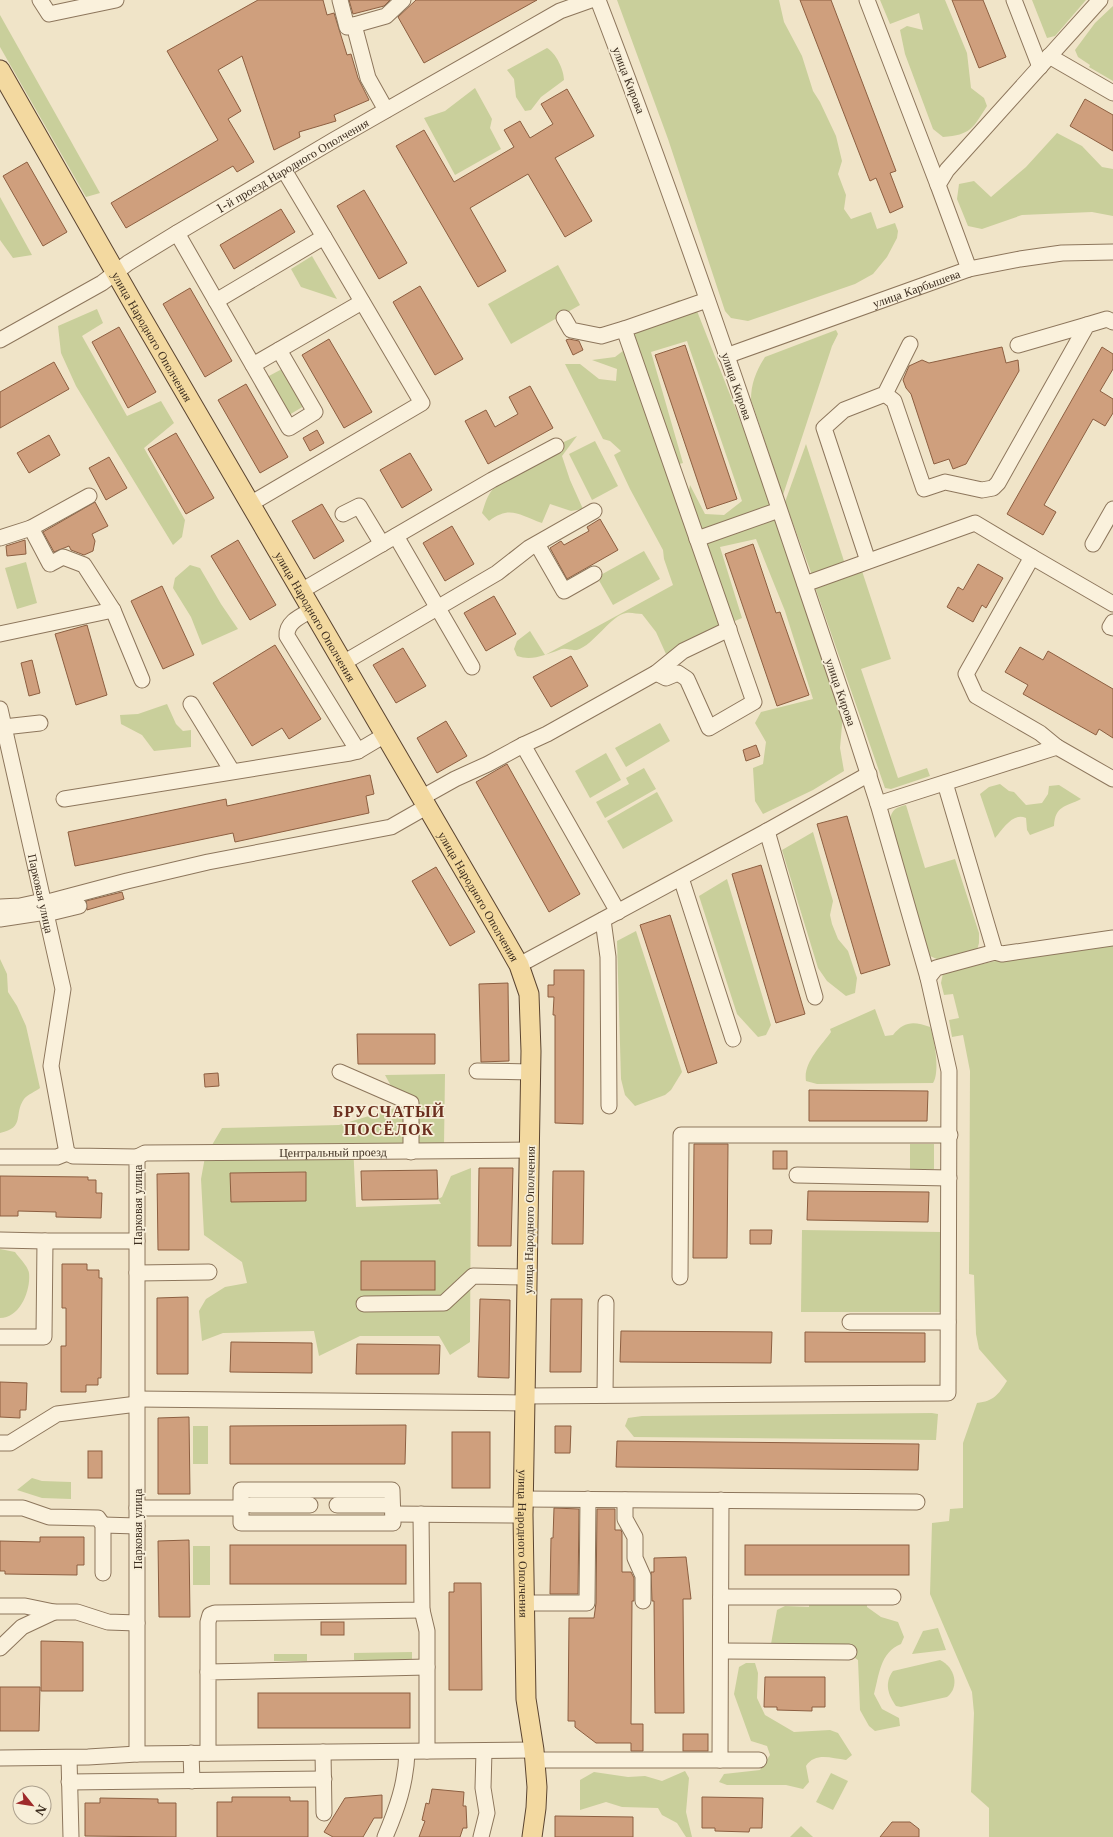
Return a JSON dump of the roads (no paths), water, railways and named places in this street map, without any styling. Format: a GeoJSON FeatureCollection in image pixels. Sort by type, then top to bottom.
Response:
{"type":"FeatureCollection","features":[{"type":"Feature","properties":{"kind":"main road","name":"улица Народного Ополчения"},"geometry":{"type":"LineString","coordinates":[[0,70],[250,504],[519,965],[529,994],[531,1072],[523,1507],[526,1699],[534,1755],[536,1808],[532,1837]]}},
{"type":"Feature","properties":{"kind":"street"},"geometry":{"type":"LineString","coordinates":[[40,0],[49,14],[116,0]]}},
{"type":"Feature","properties":{"kind":"street"},"geometry":{"type":"LineString","coordinates":[[340,0],[347,27],[386,16],[403,0]]}},
{"type":"Feature","properties":{"kind":"street","name":"1-й проезд Народного Ополчения"},"geometry":{"type":"LineString","coordinates":[[0,340],[102,283],[116,272],[176,233],[386,110],[560,11],[591,0]]}},
{"type":"Feature","properties":{"kind":"street","name":"улица Кирова"},"geometry":{"type":"LineString","coordinates":[[598,0],[642,115],[707,300],[869,774],[928,978],[949,1071],[950,1135],[948,1393],[605,1395]]}},
{"type":"Feature","properties":{"kind":"street"},"geometry":{"type":"LineString","coordinates":[[867,0],[969,269]]}},
{"type":"Feature","properties":{"kind":"street"},"geometry":{"type":"LineString","coordinates":[[1014,0],[1044,62],[1113,93]]}},
{"type":"Feature","properties":{"kind":"street"},"geometry":{"type":"LineString","coordinates":[[938,185],[947,170],[1100,0]]}},
{"type":"Feature","properties":{"kind":"street"},"geometry":{"type":"LineString","coordinates":[[354,25],[368,78],[386,110]]}},
{"type":"Feature","properties":{"kind":"street"},"geometry":{"type":"LineString","coordinates":[[250,504],[422,403],[284,170]]}},
{"type":"Feature","properties":{"kind":"street"},"geometry":{"type":"LineString","coordinates":[[176,233],[289,428],[315,412],[279,350]]}},
{"type":"Feature","properties":{"kind":"street"},"geometry":{"type":"LineString","coordinates":[[216,301],[324,237]]}},
{"type":"Feature","properties":{"kind":"street","name":"улица Карбышева"},"geometry":{"type":"LineString","coordinates":[[726,356],[969,269],[1020,259],[1062,253],[1113,252]]}},
{"type":"Feature","properties":{"kind":"street"},"geometry":{"type":"LineString","coordinates":[[564,318],[571,330],[601,336],[707,300]]}},
{"type":"Feature","properties":{"kind":"street"},"geometry":{"type":"LineString","coordinates":[[253,365],[362,302]]}},
{"type":"Feature","properties":{"kind":"street"},"geometry":{"type":"LineString","coordinates":[[1018,345],[1107,319],[1113,322]]}},
{"type":"Feature","properties":{"kind":"street"},"geometry":{"type":"LineString","coordinates":[[885,394],[894,401],[924,489],[945,482],[982,490],[993,488],[998,483],[1087,325]]}},
{"type":"Feature","properties":{"kind":"street"},"geometry":{"type":"LineString","coordinates":[[624,329],[754,702],[709,728],[687,679],[678,673],[666,678],[656,673]]}},
{"type":"Feature","properties":{"kind":"street"},"geometry":{"type":"LineString","coordinates":[[868,561],[824,428],[844,410],[885,394],[910,344]]}},
{"type":"Feature","properties":{"kind":"street"},"geometry":{"type":"LineString","coordinates":[[301,591],[492,480],[556,446]]}},
{"type":"Feature","properties":{"kind":"street"},"geometry":{"type":"LineString","coordinates":[[0,538],[31,528],[89,496]]}},
{"type":"Feature","properties":{"kind":"street"},"geometry":{"type":"LineString","coordinates":[[343,514],[359,506],[382,544]]}},
{"type":"Feature","properties":{"kind":"street"},"geometry":{"type":"LineString","coordinates":[[1093,544],[1113,509]]}},
{"type":"Feature","properties":{"kind":"street"},"geometry":{"type":"LineString","coordinates":[[697,539],[779,510]]}},
{"type":"Feature","properties":{"kind":"street"},"geometry":{"type":"LineString","coordinates":[[344,663],[497,573],[537,544],[594,511]]}},
{"type":"Feature","properties":{"kind":"street"},"geometry":{"type":"LineString","coordinates":[[805,584],[975,524],[1113,604]]}},
{"type":"Feature","properties":{"kind":"street"},"geometry":{"type":"LineString","coordinates":[[31,528],[50,564],[63,557],[84,565],[113,610],[142,680]]}},
{"type":"Feature","properties":{"kind":"street"},"geometry":{"type":"LineString","coordinates":[[396,536],[472,667]]}},
{"type":"Feature","properties":{"kind":"street"},"geometry":{"type":"LineString","coordinates":[[537,544],[564,591],[594,574]]}},
{"type":"Feature","properties":{"kind":"street"},"geometry":{"type":"LineString","coordinates":[[1032,558],[966,674],[976,696],[1040,733],[1057,747],[1113,779]]}},
{"type":"Feature","properties":{"kind":"street"},"geometry":{"type":"LineString","coordinates":[[0,634],[113,610]]}},
{"type":"Feature","properties":{"kind":"street"},"geometry":{"type":"LineString","coordinates":[[312,610],[291,623],[287,629],[287,636],[358,751]]}},
{"type":"Feature","properties":{"kind":"street"},"geometry":{"type":"LineString","coordinates":[[1113,622],[1110,627],[1113,628]]}},
{"type":"Feature","properties":{"kind":"street"},"geometry":{"type":"LineString","coordinates":[[0,920],[45,908],[127,881],[208,862],[391,827],[455,779],[547,734],[656,673],[683,651],[728,629]]}},
{"type":"Feature","properties":{"kind":"street"},"geometry":{"type":"LineString","coordinates":[[191,704],[232,771]]}},
{"type":"Feature","properties":{"kind":"street","name":"Парковая улица"},"geometry":{"type":"LineString","coordinates":[[0,709],[4,727],[4,746],[45,908],[63,989],[51,1066],[67,1153],[73,1156],[137,1157],[137,1754]]}},
{"type":"Feature","properties":{"kind":"street"},"geometry":{"type":"LineString","coordinates":[[4,727],[40,723]]}},
{"type":"Feature","properties":{"kind":"street"},"geometry":{"type":"LineString","coordinates":[[64,799],[358,751],[385,735]]}},
{"type":"Feature","properties":{"kind":"street"},"geometry":{"type":"LineString","coordinates":[[523,745],[618,912]]}},
{"type":"Feature","properties":{"kind":"street"},"geometry":{"type":"LineString","coordinates":[[878,804],[1057,747]]}},
{"type":"Feature","properties":{"kind":"street"},"geometry":{"type":"LineString","coordinates":[[519,965],[681,878],[869,774]]}},
{"type":"Feature","properties":{"kind":"street"},"geometry":{"type":"LineString","coordinates":[[945,783],[995,952]]}},
{"type":"Feature","properties":{"kind":"street"},"geometry":{"type":"LineString","coordinates":[[767,831],[815,997]]}},
{"type":"Feature","properties":{"kind":"street"},"geometry":{"type":"LineString","coordinates":[[681,878],[733,1039]]}},
{"type":"Feature","properties":{"kind":"street"},"geometry":{"type":"LineString","coordinates":[[0,906],[45,908],[79,906]]}},
{"type":"Feature","properties":{"kind":"street"},"geometry":{"type":"LineString","coordinates":[[603,920],[608,958],[608,1106]]}},
{"type":"Feature","properties":{"kind":"street"},"geometry":{"type":"LineString","coordinates":[[928,978],[936,968],[995,952],[1002,954],[1113,938]]}},
{"type":"Feature","properties":{"kind":"street"},"geometry":{"type":"LineString","coordinates":[[477,1071],[531,1072]]}},
{"type":"Feature","properties":{"kind":"street"},"geometry":{"type":"LineString","coordinates":[[340,1072],[412,1103],[411,1152]]}},
{"type":"Feature","properties":{"kind":"street"},"geometry":{"type":"LineString","coordinates":[[680,1277],[681,1135],[950,1135]]}},
{"type":"Feature","properties":{"kind":"street","name":"Центральный проезд"},"geometry":{"type":"LineString","coordinates":[[137,1157],[145,1153],[530,1150]]}},
{"type":"Feature","properties":{"kind":"street"},"geometry":{"type":"LineString","coordinates":[[0,1157],[57,1157],[67,1153]]}},
{"type":"Feature","properties":{"kind":"street"},"geometry":{"type":"LineString","coordinates":[[797,1176],[949,1178]]}},
{"type":"Feature","properties":{"kind":"street"},"geometry":{"type":"LineString","coordinates":[[0,1240],[137,1241]]}},
{"type":"Feature","properties":{"kind":"street"},"geometry":{"type":"LineString","coordinates":[[0,1337],[44,1337],[45,1241]]}},
{"type":"Feature","properties":{"kind":"street"},"geometry":{"type":"LineString","coordinates":[[137,1273],[208,1272]]}},
{"type":"Feature","properties":{"kind":"street"},"geometry":{"type":"LineString","coordinates":[[364,1304],[444,1303],[473,1276],[528,1277]]}},
{"type":"Feature","properties":{"kind":"street"},"geometry":{"type":"LineString","coordinates":[[0,1443],[10,1443],[57,1414],[137,1402],[525,1399],[605,1395],[606,1303]]}},
{"type":"Feature","properties":{"kind":"street"},"geometry":{"type":"LineString","coordinates":[[850,1322],[948,1322]]}},
{"type":"Feature","properties":{"kind":"street"},"geometry":{"type":"LineString","coordinates":[[137,1508],[246,1506],[310,1497],[392,1490],[393,1523],[241,1524],[246,1506]]}},
{"type":"Feature","properties":{"kind":"street"},"geometry":{"type":"LineString","coordinates":[[310,1497],[310,1523]]}},
{"type":"Feature","properties":{"kind":"street"},"geometry":{"type":"LineString","coordinates":[[524,1603],[587,1603],[588,1499]]}},
{"type":"Feature","properties":{"kind":"street"},"geometry":{"type":"LineString","coordinates":[[337,1505],[421,1514],[523,1507],[588,1499],[917,1502]]}},
{"type":"Feature","properties":{"kind":"street"},"geometry":{"type":"LineString","coordinates":[[625,1500],[625,1519],[635,1537],[634,1558],[643,1576],[643,1601]]}},
{"type":"Feature","properties":{"kind":"street"},"geometry":{"type":"LineString","coordinates":[[720,1760],[721,1500]]}},
{"type":"Feature","properties":{"kind":"street"},"geometry":{"type":"LineString","coordinates":[[0,1508],[23,1508],[49,1517],[98,1518],[103,1525],[103,1573]]}},
{"type":"Feature","properties":{"kind":"street"},"geometry":{"type":"LineString","coordinates":[[421,1514],[422,1610],[427,1632],[427,1751]]}},
{"type":"Feature","properties":{"kind":"street"},"geometry":{"type":"LineString","coordinates":[[103,1525],[137,1526]]}},
{"type":"Feature","properties":{"kind":"street"},"geometry":{"type":"LineString","coordinates":[[721,1597],[893,1597]]}},
{"type":"Feature","properties":{"kind":"street"},"geometry":{"type":"LineString","coordinates":[[0,1606],[26,1606],[54,1612],[77,1612],[108,1622],[137,1622]]}},
{"type":"Feature","properties":{"kind":"street"},"geometry":{"type":"LineString","coordinates":[[208,1753],[208,1622],[210,1615],[216,1613],[422,1610]]}},
{"type":"Feature","properties":{"kind":"street"},"geometry":{"type":"LineString","coordinates":[[0,1648],[22,1626],[54,1612]]}},
{"type":"Feature","properties":{"kind":"street"},"geometry":{"type":"LineString","coordinates":[[721,1651],[849,1652]]}},
{"type":"Feature","properties":{"kind":"street"},"geometry":{"type":"LineString","coordinates":[[208,1672],[427,1667]]}},
{"type":"Feature","properties":{"kind":"street"},"geometry":{"type":"LineString","coordinates":[[481,1837],[487,1813],[483,1788],[484,1751]]}},
{"type":"Feature","properties":{"kind":"street"},"geometry":{"type":"LineString","coordinates":[[0,1758],[69,1758],[137,1754],[191,1753],[484,1751],[534,1755],[759,1760]]}},
{"type":"Feature","properties":{"kind":"street"},"geometry":{"type":"LineString","coordinates":[[323,1752],[324,1813]]}},
{"type":"Feature","properties":{"kind":"street"},"geometry":{"type":"LineString","coordinates":[[385,1837],[402,1794],[407,1772],[407,1752]]}},
{"type":"Feature","properties":{"kind":"street"},"geometry":{"type":"LineString","coordinates":[[191,1753],[192,1781]]}},
{"type":"Feature","properties":{"kind":"street"},"geometry":{"type":"LineString","coordinates":[[69,1758],[71,1837]]}},
{"type":"Feature","properties":{"kind":"street"},"geometry":{"type":"LineString","coordinates":[[69,1782],[324,1779]]}},
{"type":"Feature","properties":{"kind":"district","name":"БРУСЧАТЫЙ ПОСЁЛОК"},"geometry":{"type":"Point","coordinates":[389,1120]}}]}
